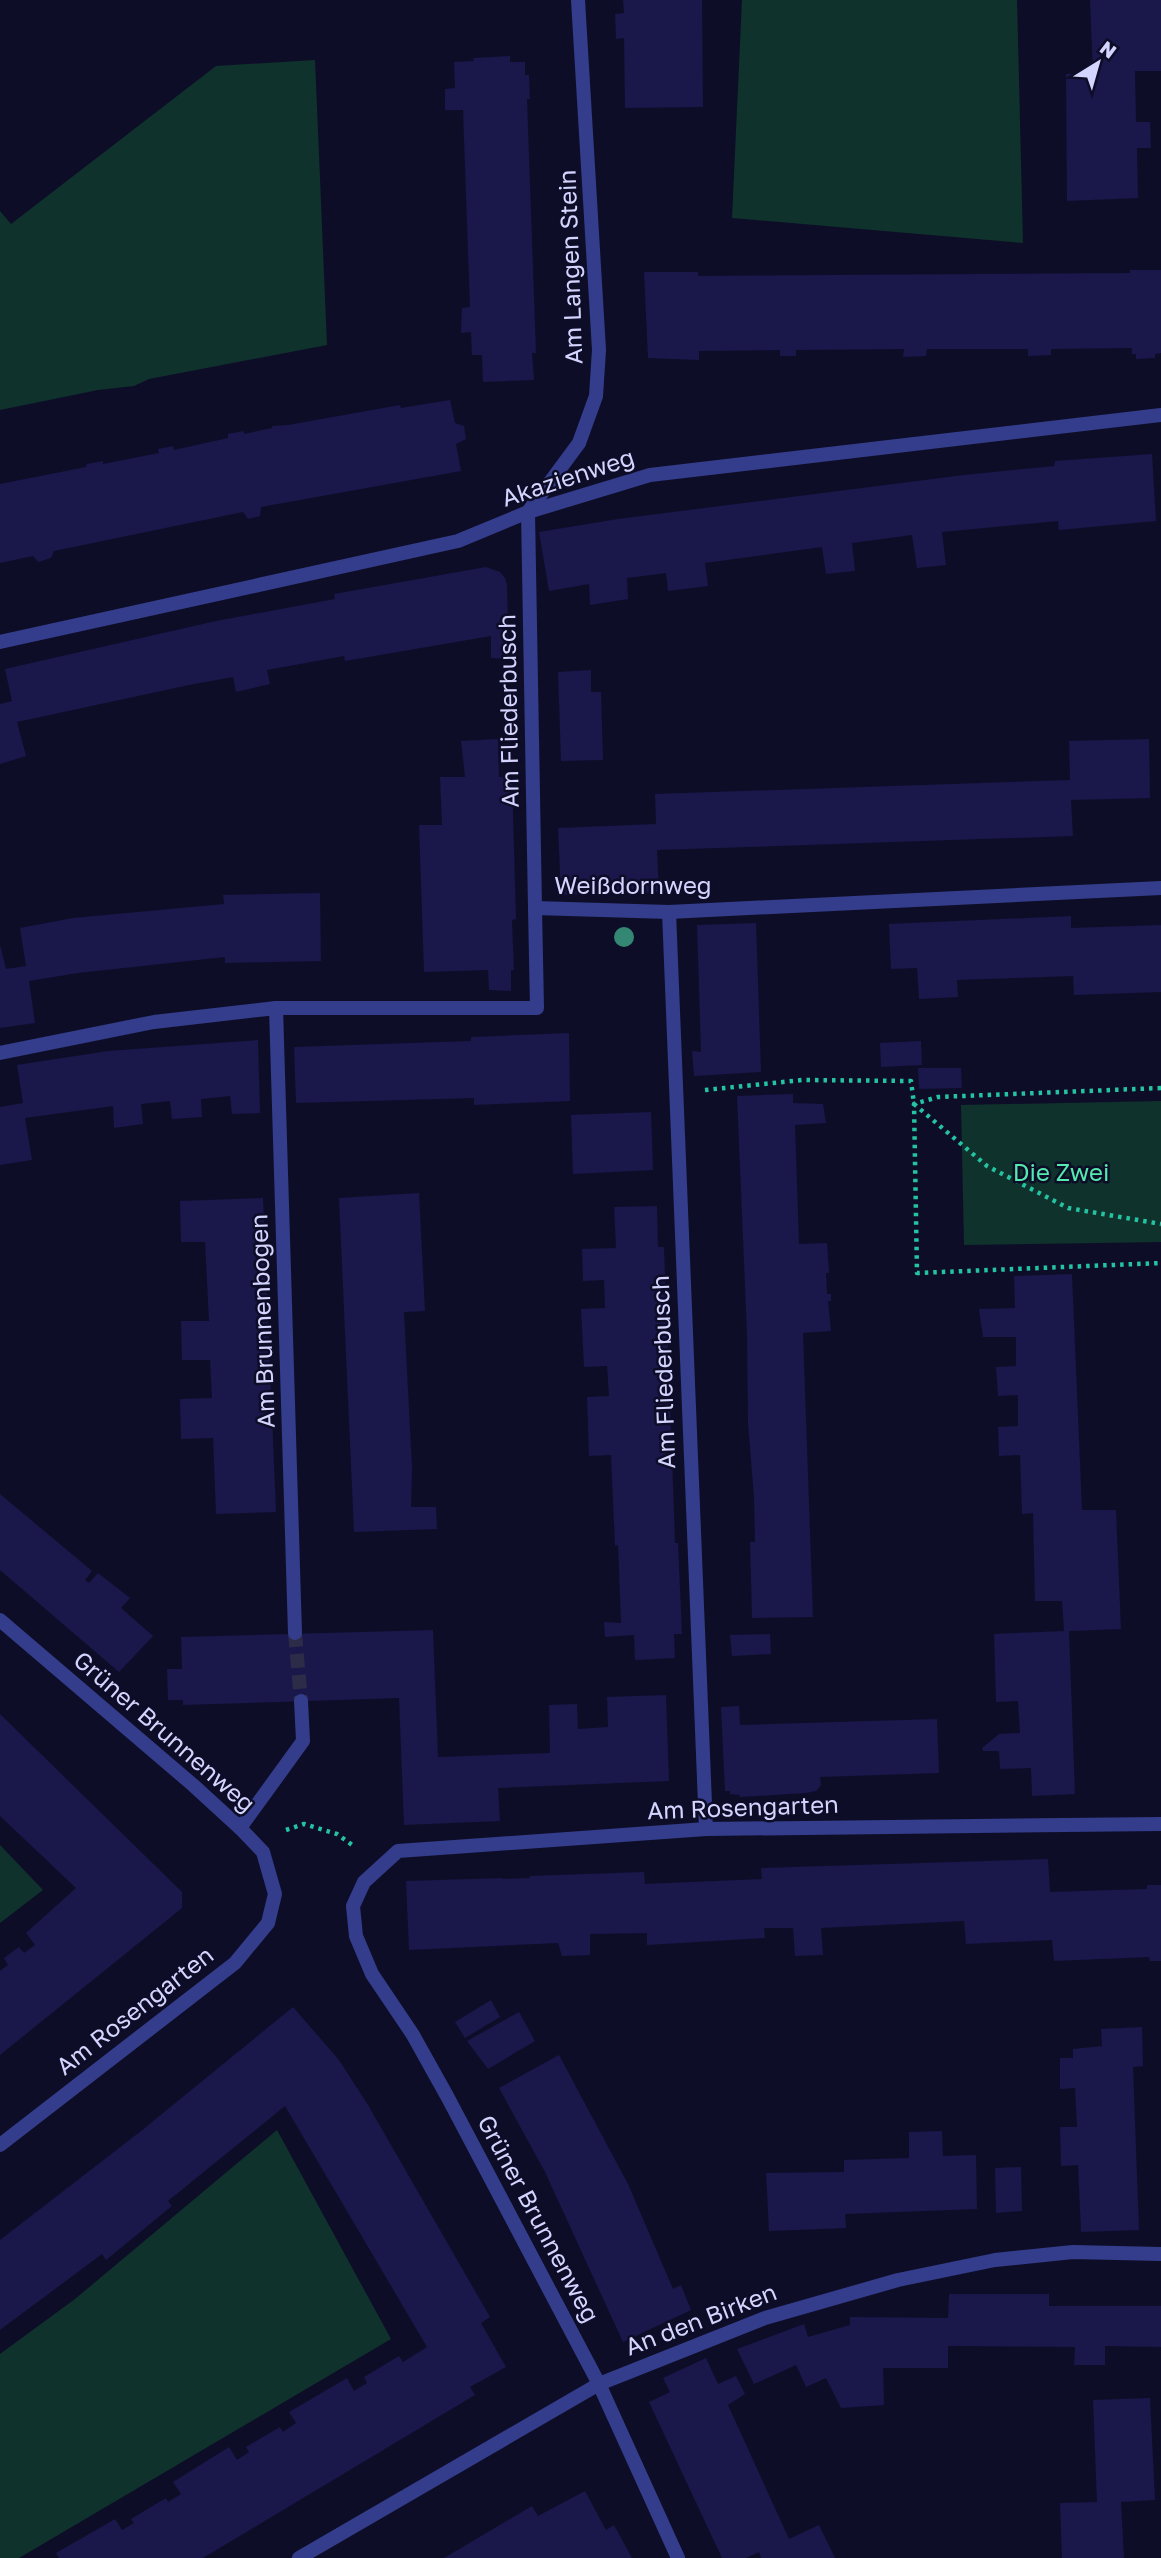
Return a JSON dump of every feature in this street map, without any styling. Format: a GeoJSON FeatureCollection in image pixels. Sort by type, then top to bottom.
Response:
{"type":"FeatureCollection","features":[{"type":"Feature","properties":{"kind":"street","name":"Am Langen Stein"},"geometry":{"type":"LineString","coordinates":[[528,512],[579,443],[596,396],[599,351],[578,0]]}},
{"type":"Feature","properties":{"kind":"street","name":"Akazienweg"},"geometry":{"type":"LineString","coordinates":[[0,642],[458,541],[528,512],[650,475],[1161,415]]}},
{"type":"Feature","properties":{"kind":"street","name":"Am Fliederbusch"},"geometry":{"type":"LineString","coordinates":[[528,512],[535,908]]}},
{"type":"Feature","properties":{"kind":"street","name":"Weißdornweg"},"geometry":{"type":"LineString","coordinates":[[0,1053],[154,1022],[276,1008],[537,1008],[535,908],[669,912],[1161,888]]}},
{"type":"Feature","properties":{"kind":"street","name":"Am Fliederbusch"},"geometry":{"type":"LineString","coordinates":[[669,912],[706,1829]]}},
{"type":"Feature","properties":{"kind":"street","name":"Am Brunnenbogen"},"geometry":{"type":"LineString","coordinates":[[276,1008],[295,1633]]}},
{"type":"Feature","properties":{"kind":"street","name":"Grüner Brunnenweg"},"geometry":{"type":"LineString","coordinates":[[0,1620],[240,1828],[263,1852],[275,1894]]}},
{"type":"Feature","properties":{"kind":"street"},"geometry":{"type":"LineString","coordinates":[[240,1828],[303,1741],[301,1701]]}},
{"type":"Feature","properties":{"kind":"street","name":"Am Rosengarten"},"geometry":{"type":"LineString","coordinates":[[353,1906],[364,1882],[398,1851],[706,1829],[1161,1824]]}},
{"type":"Feature","properties":{"kind":"street","name":"Am Rosengarten"},"geometry":{"type":"LineString","coordinates":[[0,2145],[235,1963],[268,1923],[275,1894]]}},
{"type":"Feature","properties":{"kind":"street","name":"Grüner Brunnenweg"},"geometry":{"type":"LineString","coordinates":[[353,1906],[356,1936],[372,1974],[413,2035],[447,2096],[599,2384],[678,2558]]}},
{"type":"Feature","properties":{"kind":"street","name":"An den Birken"},"geometry":{"type":"LineString","coordinates":[[299,2558],[599,2384],[765,2318],[898,2280],[995,2259],[1073,2252],[1161,2254]]}},
{"type":"Feature","properties":{"kind":"path"},"geometry":{"type":"LineString","coordinates":[[676,1092],[802,1080],[911,1081],[914,1104],[917,1273],[1161,1263]]}},
{"type":"Feature","properties":{"kind":"path"},"geometry":{"type":"LineString","coordinates":[[914,1104],[938,1097],[1161,1088]]}},
{"type":"Feature","properties":{"kind":"path"},"geometry":{"type":"LineString","coordinates":[[914,1104],[987,1166],[1068,1208],[1161,1224]]}},
{"type":"Feature","properties":{"kind":"path"},"geometry":{"type":"LineString","coordinates":[[263,1852],[286,1830],[304,1824],[337,1834],[381,1867]]}},
{"type":"Feature","properties":{"kind":"green space"},"geometry":{"type":"Polygon","coordinates":[[[742,0],[1017,0],[1023,243],[732,218],[742,0]]]}},
{"type":"Feature","properties":{"kind":"green space"},"geometry":{"type":"Polygon","coordinates":[[[315,60],[327,345],[149,379],[134,386],[98,390],[0,410],[0,211],[11,224],[216,66],[315,60]]]}},
{"type":"Feature","properties":{"kind":"green space","name":"Die Zwei"},"geometry":{"type":"Polygon","coordinates":[[[1161,1101],[1161,1242],[964,1245],[961,1105],[1161,1101]]]}},
{"type":"Feature","properties":{"kind":"green space"},"geometry":{"type":"Polygon","coordinates":[[[0,1845],[43,1890],[0,1923],[0,1845]]]}},
{"type":"Feature","properties":{"kind":"green space"},"geometry":{"type":"Polygon","coordinates":[[[277,2130],[391,2339],[19,2558],[0,2558],[0,2354],[75,2299],[277,2130]]]}},
{"type":"Feature","properties":{"kind":"building"},"geometry":{"type":"Polygon","coordinates":[[[623,0],[702,0],[703,107],[625,108],[624,38],[616,39],[615,14],[624,13],[623,0]]]}},
{"type":"Feature","properties":{"kind":"building"},"geometry":{"type":"Polygon","coordinates":[[[1090,0],[1161,0],[1161,71],[1135,71],[1136,122],[1150,122],[1151,148],[1137,148],[1138,198],[1067,201],[1066,74],[1093,73],[1090,0]]]}},
{"type":"Feature","properties":{"kind":"building"},"geometry":{"type":"Polygon","coordinates":[[[510,56],[510,62],[525,62],[525,75],[529,75],[530,99],[527,99],[536,353],[532,353],[534,380],[483,382],[482,355],[472,355],[471,332],[461,333],[462,308],[470,307],[463,110],[445,110],[445,89],[455,88],[454,62],[510,56]]]}},
{"type":"Feature","properties":{"kind":"building"},"geometry":{"type":"Polygon","coordinates":[[[1130,270],[1161,270],[1161,353],[1155,354],[1155,358],[1136,359],[1132,348],[1051,349],[1051,355],[1028,356],[1028,349],[927,349],[926,356],[903,357],[904,349],[796,350],[796,356],[780,356],[780,350],[699,351],[699,360],[648,358],[644,272],[698,272],[698,276],[1130,273],[1130,270]]]}},
{"type":"Feature","properties":{"kind":"building"},"geometry":{"type":"Polygon","coordinates":[[[450,400],[455,423],[464,426],[466,439],[456,444],[461,471],[261,507],[260,516],[248,519],[243,512],[54,551],[51,558],[38,562],[33,556],[0,563],[0,484],[86,467],[87,464],[103,461],[103,464],[159,453],[158,449],[173,446],[174,450],[228,438],[228,434],[244,431],[244,434],[272,426],[400,405],[401,408],[450,400]]]}},
{"type":"Feature","properties":{"kind":"building"},"geometry":{"type":"Polygon","coordinates":[[[1152,454],[1156,521],[1059,530],[1058,521],[942,532],[946,565],[917,568],[912,535],[852,543],[855,571],[826,574],[822,547],[705,563],[708,586],[668,591],[666,573],[627,578],[628,599],[590,605],[589,584],[549,591],[539,532],[618,519],[1054,466],[1055,461],[1152,454]]]}},
{"type":"Feature","properties":{"kind":"building"},"geometry":{"type":"Polygon","coordinates":[[[486,567],[500,572],[507,585],[509,659],[491,658],[491,636],[345,661],[344,656],[267,670],[270,684],[236,692],[233,677],[189,685],[17,722],[26,756],[0,764],[0,704],[12,701],[5,669],[216,621],[335,599],[334,594],[486,567]]]}},
{"type":"Feature","properties":{"kind":"building"},"geometry":{"type":"Polygon","coordinates":[[[591,670],[591,692],[601,692],[603,760],[561,761],[558,672],[591,670]]]}},
{"type":"Feature","properties":{"kind":"building"},"geometry":{"type":"Polygon","coordinates":[[[498,739],[499,777],[512,778],[516,919],[512,920],[514,970],[511,970],[511,991],[489,990],[488,970],[424,972],[419,825],[442,825],[440,777],[465,777],[461,741],[498,739]]]}},
{"type":"Feature","properties":{"kind":"building"},"geometry":{"type":"Polygon","coordinates":[[[1149,739],[1150,798],[1071,800],[1073,836],[657,850],[659,892],[561,895],[558,828],[656,824],[655,794],[1070,780],[1069,741],[1149,739]]]}},
{"type":"Feature","properties":{"kind":"building"},"geometry":{"type":"Polygon","coordinates":[[[320,893],[321,961],[225,963],[225,957],[29,981],[35,1023],[0,1028],[0,945],[6,969],[26,966],[20,928],[73,918],[224,904],[223,895],[320,893]]]}},
{"type":"Feature","properties":{"kind":"building"},"geometry":{"type":"Polygon","coordinates":[[[1071,916],[1071,928],[1161,925],[1161,992],[1074,995],[1073,976],[957,980],[958,997],[919,999],[917,968],[891,969],[889,924],[1071,916]]]}},
{"type":"Feature","properties":{"kind":"building"},"geometry":{"type":"Polygon","coordinates":[[[756,923],[761,1072],[694,1076],[692,1051],[701,1052],[697,925],[756,923]]]}},
{"type":"Feature","properties":{"kind":"building"},"geometry":{"type":"Polygon","coordinates":[[[569,1033],[570,1101],[474,1105],[474,1098],[296,1103],[294,1047],[471,1041],[471,1037],[569,1033]]]}},
{"type":"Feature","properties":{"kind":"building"},"geometry":{"type":"Polygon","coordinates":[[[258,1040],[260,1113],[232,1114],[230,1096],[201,1099],[202,1117],[172,1119],[170,1101],[141,1104],[143,1124],[114,1128],[113,1106],[25,1118],[32,1160],[0,1165],[0,1107],[23,1103],[17,1065],[108,1051],[258,1040]]]}},
{"type":"Feature","properties":{"kind":"building"},"geometry":{"type":"Polygon","coordinates":[[[921,1041],[922,1065],[881,1067],[880,1043],[921,1041]]]}},
{"type":"Feature","properties":{"kind":"building"},"geometry":{"type":"Polygon","coordinates":[[[918,1068],[961,1068],[962,1088],[919,1089],[918,1068]]]}},
{"type":"Feature","properties":{"kind":"building"},"geometry":{"type":"Polygon","coordinates":[[[793,1094],[793,1103],[823,1104],[826,1123],[795,1125],[799,1244],[827,1243],[827,1294],[831,1294],[831,1301],[828,1301],[831,1331],[803,1333],[813,1617],[752,1618],[750,1542],[755,1542],[754,1497],[748,1423],[737,1096],[793,1094]]]}},
{"type":"Feature","properties":{"kind":"building"},"geometry":{"type":"Polygon","coordinates":[[[651,1112],[653,1170],[573,1174],[571,1115],[651,1112]]]}},
{"type":"Feature","properties":{"kind":"building"},"geometry":{"type":"Polygon","coordinates":[[[419,1193],[425,1311],[404,1312],[412,1468],[411,1507],[436,1507],[437,1529],[354,1532],[339,1198],[419,1193]]]}},
{"type":"Feature","properties":{"kind":"building"},"geometry":{"type":"Polygon","coordinates":[[[263,1198],[276,1512],[216,1514],[213,1438],[181,1439],[180,1399],[212,1398],[210,1360],[182,1360],[181,1321],[209,1321],[205,1242],[181,1242],[180,1201],[263,1198]]]}},
{"type":"Feature","properties":{"kind":"building"},"geometry":{"type":"Polygon","coordinates":[[[657,1206],[658,1247],[664,1247],[675,1543],[678,1543],[682,1634],[674,1634],[675,1658],[635,1660],[634,1635],[605,1637],[604,1622],[621,1623],[618,1545],[615,1546],[611,1455],[589,1456],[587,1397],[609,1396],[607,1366],[584,1367],[581,1309],[605,1308],[604,1280],[583,1281],[582,1249],[616,1248],[614,1207],[657,1206]]]}},
{"type":"Feature","properties":{"kind":"building"},"geometry":{"type":"Polygon","coordinates":[[[1072,1274],[1082,1510],[1116,1510],[1121,1629],[1069,1631],[1075,1794],[1032,1796],[1031,1768],[1000,1769],[999,1751],[983,1751],[982,1748],[999,1734],[1020,1733],[1018,1701],[996,1702],[994,1634],[1064,1631],[1062,1601],[1035,1601],[1033,1513],[1022,1514],[1020,1455],[999,1456],[998,1427],[1018,1426],[1018,1395],[998,1396],[996,1367],[1016,1366],[1016,1337],[983,1337],[979,1309],[1015,1308],[1014,1276],[1072,1274]]]}},
{"type":"Feature","properties":{"kind":"building"},"geometry":{"type":"Polygon","coordinates":[[[0,1494],[92,1571],[85,1580],[89,1583],[98,1573],[130,1598],[121,1608],[153,1636],[119,1672],[0,1570],[0,1494]]]}},
{"type":"Feature","properties":{"kind":"building"},"geometry":{"type":"Polygon","coordinates":[[[433,1630],[438,1757],[550,1753],[549,1705],[577,1704],[578,1729],[608,1727],[607,1697],[666,1695],[669,1781],[498,1788],[500,1821],[404,1825],[399,1698],[183,1705],[183,1700],[168,1700],[167,1669],[182,1669],[181,1637],[433,1630]]]}},
{"type":"Feature","properties":{"kind":"building"},"geometry":{"type":"Polygon","coordinates":[[[770,1634],[771,1654],[732,1656],[730,1635],[770,1634]]]}},
{"type":"Feature","properties":{"kind":"building"},"geometry":{"type":"Polygon","coordinates":[[[739,1706],[740,1725],[937,1719],[939,1773],[820,1777],[821,1785],[816,1791],[806,1793],[739,1797],[740,1795],[730,1794],[730,1791],[725,1791],[721,1707],[739,1706]]]}},
{"type":"Feature","properties":{"kind":"building"},"geometry":{"type":"Polygon","coordinates":[[[0,1714],[182,1892],[182,1908],[0,2055],[0,1971],[8,1965],[4,1958],[19,1947],[24,1953],[35,1945],[26,1933],[76,1888],[0,1816],[0,1714]]]}},
{"type":"Feature","properties":{"kind":"building"},"geometry":{"type":"Polygon","coordinates":[[[1048,1859],[1050,1892],[1147,1889],[1147,1885],[1161,1885],[1161,1961],[1150,1961],[1149,1957],[1054,1961],[1052,1940],[966,1944],[964,1921],[821,1928],[823,1955],[795,1956],[793,1928],[764,1928],[765,1938],[647,1945],[647,1933],[590,1934],[590,1955],[562,1956],[558,1943],[409,1950],[406,1881],[644,1872],[645,1884],[762,1879],[761,1868],[1048,1859]]]}},
{"type":"Feature","properties":{"kind":"building"},"geometry":{"type":"Polygon","coordinates":[[[491,2000],[500,2017],[465,2038],[455,2022],[491,2000]]]}},
{"type":"Feature","properties":{"kind":"building"},"geometry":{"type":"Polygon","coordinates":[[[293,2007],[339,2060],[368,2105],[490,2317],[481,2323],[506,2367],[470,2387],[475,2395],[203,2558],[59,2558],[56,2553],[115,2519],[122,2530],[134,2523],[131,2519],[166,2498],[168,2502],[181,2494],[173,2482],[229,2447],[237,2460],[249,2452],[246,2447],[280,2427],[283,2432],[296,2423],[289,2412],[347,2378],[354,2391],[367,2383],[364,2377],[399,2356],[403,2362],[427,2347],[285,2106],[168,2201],[172,2206],[106,2260],[102,2254],[0,2330],[0,2240],[141,2131],[293,2007]]]}},
{"type":"Feature","properties":{"kind":"building"},"geometry":{"type":"Polygon","coordinates":[[[519,2012],[535,2041],[488,2069],[467,2041],[519,2012]]]}},
{"type":"Feature","properties":{"kind":"building"},"geometry":{"type":"Polygon","coordinates":[[[1142,2027],[1143,2066],[1133,2067],[1139,2230],[1081,2232],[1078,2165],[1061,2166],[1060,2127],[1077,2127],[1075,2088],[1060,2089],[1060,2058],[1073,2058],[1073,2049],[1102,2046],[1101,2029],[1142,2027]]]}},
{"type":"Feature","properties":{"kind":"building"},"geometry":{"type":"Polygon","coordinates":[[[559,2055],[628,2184],[673,2289],[681,2285],[691,2310],[623,2342],[545,2172],[499,2088],[559,2055]]]}},
{"type":"Feature","properties":{"kind":"building"},"geometry":{"type":"Polygon","coordinates":[[[942,2131],[943,2156],[976,2155],[977,2209],[845,2214],[846,2228],[769,2231],[766,2173],[844,2172],[844,2160],[909,2158],[909,2132],[942,2131]]]}},
{"type":"Feature","properties":{"kind":"building"},"geometry":{"type":"Polygon","coordinates":[[[1021,2167],[1022,2211],[996,2213],[995,2168],[1021,2167]]]}},
{"type":"Feature","properties":{"kind":"building"},"geometry":{"type":"Polygon","coordinates":[[[949,2294],[1049,2294],[1049,2306],[1161,2306],[1161,2347],[1105,2346],[1105,2365],[1074,2365],[1075,2347],[948,2346],[948,2368],[883,2368],[884,2405],[841,2408],[826,2378],[806,2387],[796,2365],[754,2384],[737,2349],[804,2324],[808,2337],[850,2325],[850,2317],[948,2318],[949,2294]]]}},
{"type":"Feature","properties":{"kind":"building"},"geometry":{"type":"Polygon","coordinates":[[[706,2358],[718,2384],[736,2376],[745,2394],[728,2405],[789,2539],[819,2525],[835,2558],[761,2558],[759,2552],[746,2558],[722,2558],[649,2402],[670,2392],[663,2378],[706,2358]]]}},
{"type":"Feature","properties":{"kind":"building"},"geometry":{"type":"Polygon","coordinates":[[[1150,2398],[1155,2500],[1121,2502],[1124,2558],[1062,2558],[1060,2503],[1097,2502],[1093,2400],[1150,2398]]]}},
{"type":"Feature","properties":{"kind":"building"},"geometry":{"type":"Polygon","coordinates":[[[585,2491],[606,2530],[614,2525],[632,2558],[444,2558],[532,2506],[538,2516],[585,2491]]]}},
{"type":"Feature","properties":{"kind":"tunnel"},"geometry":{"type":"LineString","coordinates":[[295,1633],[301,1701]]}}]}
